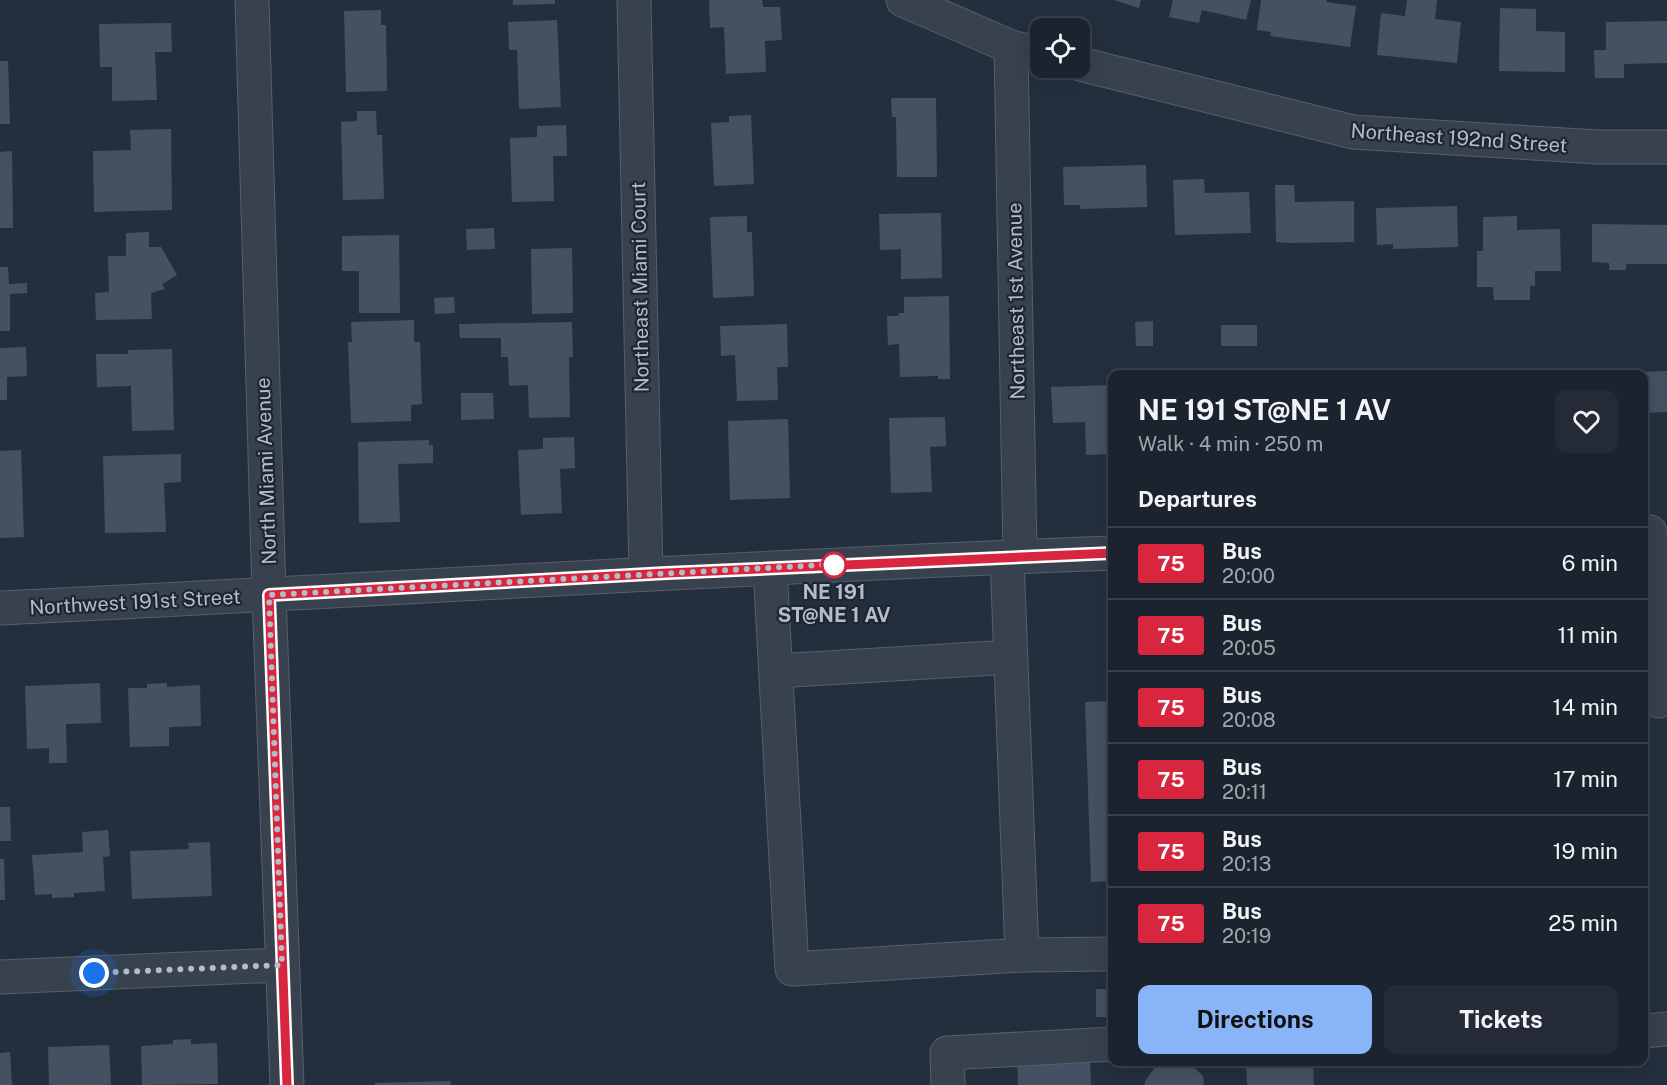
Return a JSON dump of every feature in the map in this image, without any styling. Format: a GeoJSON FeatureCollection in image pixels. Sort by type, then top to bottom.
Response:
{"type":"FeatureCollection","features":[{"type":"Feature","properties":{"kind":"street","name":"North Miami Avenue"},"geometry":{"type":"LineString","coordinates":[[252,0],[269,595],[287,1085]]}},
{"type":"Feature","properties":{"kind":"street","name":"Northeast Miami Court"},"geometry":{"type":"LineString","coordinates":[[634,0],[646,574]]}},
{"type":"Feature","properties":{"kind":"street"},"geometry":{"type":"LineString","coordinates":[[903,0],[1026,51]]}},
{"type":"Feature","properties":{"kind":"street","name":"Northeast 1st Avenue"},"geometry":{"type":"LineString","coordinates":[[1022,955],[1011,657],[1026,51]]}},
{"type":"Feature","properties":{"kind":"street","name":"Northeast 192nd Street"},"geometry":{"type":"LineString","coordinates":[[1090,66],[1353,132],[1598,147],[1667,147]]}},
{"type":"Feature","properties":{"kind":"street"},"geometry":{"type":"LineString","coordinates":[[1654,532],[1659,701]]}},
{"type":"Feature","properties":{"kind":"street","name":"Northwest 191st Street"},"geometry":{"type":"LineString","coordinates":[[0,608],[646,574],[1108,553]]}},
{"type":"Feature","properties":{"kind":"street"},"geometry":{"type":"LineString","coordinates":[[770,568],[792,969],[1022,955],[1108,954]]}},
{"type":"Feature","properties":{"kind":"street"},"geometry":{"type":"LineString","coordinates":[[776,671],[1011,657]]}},
{"type":"Feature","properties":{"kind":"street"},"geometry":{"type":"LineString","coordinates":[[0,977],[282,965]]}},
{"type":"Feature","properties":{"kind":"street"},"geometry":{"type":"LineString","coordinates":[[1648,1030],[1667,1029]]}},
{"type":"Feature","properties":{"kind":"street"},"geometry":{"type":"LineString","coordinates":[[948,1085],[947,1053],[1108,1044]]}},
{"type":"Feature","properties":{"kind":"building"},"geometry":{"type":"Polygon","coordinates":[[[513,0],[555,0],[555,4],[513,5],[513,0]]]}},
{"type":"Feature","properties":{"kind":"building"},"geometry":{"type":"Polygon","coordinates":[[[709,0],[762,0],[763,7],[780,7],[782,40],[765,41],[766,72],[726,74],[724,27],[710,28],[709,0]]]}},
{"type":"Feature","properties":{"kind":"building"},"geometry":{"type":"Polygon","coordinates":[[[1114,0],[1141,0],[1139,8],[1114,0]]]}},
{"type":"Feature","properties":{"kind":"building"},"geometry":{"type":"Polygon","coordinates":[[[1173,0],[1251,0],[1246,20],[1202,10],[1199,23],[1169,17],[1173,0]]]}},
{"type":"Feature","properties":{"kind":"building"},"geometry":{"type":"Polygon","coordinates":[[[1261,0],[1327,0],[1326,2],[1356,6],[1350,47],[1270,36],[1271,32],[1257,30],[1261,0]]]}},
{"type":"Feature","properties":{"kind":"building"},"geometry":{"type":"Polygon","coordinates":[[[1407,0],[1437,0],[1435,19],[1461,22],[1457,63],[1377,55],[1381,13],[1405,16],[1407,0]]]}},
{"type":"Feature","properties":{"kind":"building"},"geometry":{"type":"Polygon","coordinates":[[[1500,8],[1536,9],[1536,31],[1565,32],[1565,72],[1499,71],[1500,8]]]}},
{"type":"Feature","properties":{"kind":"building"},"geometry":{"type":"Polygon","coordinates":[[[381,10],[381,25],[386,25],[387,91],[346,92],[344,11],[381,10]]]}},
{"type":"Feature","properties":{"kind":"building"},"geometry":{"type":"Polygon","coordinates":[[[557,20],[561,107],[519,109],[517,50],[509,50],[508,22],[557,20]]]}},
{"type":"Feature","properties":{"kind":"building"},"geometry":{"type":"Polygon","coordinates":[[[1667,21],[1667,63],[1624,64],[1624,78],[1595,78],[1594,50],[1606,50],[1606,22],[1667,21]]]}},
{"type":"Feature","properties":{"kind":"building"},"geometry":{"type":"Polygon","coordinates":[[[171,23],[172,52],[155,52],[157,100],[112,101],[112,67],[100,67],[99,24],[171,23]]]}},
{"type":"Feature","properties":{"kind":"building"},"geometry":{"type":"Polygon","coordinates":[[[0,61],[8,61],[10,124],[0,124],[0,61]]]}},
{"type":"Feature","properties":{"kind":"building"},"geometry":{"type":"Polygon","coordinates":[[[891,98],[936,98],[937,177],[897,177],[896,117],[892,117],[891,98]]]}},
{"type":"Feature","properties":{"kind":"building"},"geometry":{"type":"Polygon","coordinates":[[[357,111],[376,111],[377,135],[382,135],[384,199],[343,200],[341,122],[357,121],[357,111]]]}},
{"type":"Feature","properties":{"kind":"building"},"geometry":{"type":"Polygon","coordinates":[[[751,115],[754,184],[714,186],[711,123],[729,122],[729,116],[751,115]]]}},
{"type":"Feature","properties":{"kind":"building"},"geometry":{"type":"Polygon","coordinates":[[[566,125],[567,156],[553,156],[554,201],[512,202],[510,138],[537,137],[537,126],[566,125]]]}},
{"type":"Feature","properties":{"kind":"building"},"geometry":{"type":"Polygon","coordinates":[[[171,129],[172,210],[94,212],[93,151],[131,150],[130,130],[171,129]]]}},
{"type":"Feature","properties":{"kind":"building"},"geometry":{"type":"Polygon","coordinates":[[[12,151],[13,228],[0,228],[0,152],[12,151]]]}},
{"type":"Feature","properties":{"kind":"building"},"geometry":{"type":"Polygon","coordinates":[[[1146,165],[1147,207],[1080,209],[1080,205],[1064,205],[1063,167],[1146,165]]]}},
{"type":"Feature","properties":{"kind":"building"},"geometry":{"type":"Polygon","coordinates":[[[1204,179],[1205,193],[1249,192],[1251,233],[1175,235],[1173,180],[1204,179]]]}},
{"type":"Feature","properties":{"kind":"building"},"geometry":{"type":"Polygon","coordinates":[[[1275,185],[1294,185],[1295,202],[1354,201],[1354,242],[1276,242],[1275,185]]]}},
{"type":"Feature","properties":{"kind":"building"},"geometry":{"type":"Polygon","coordinates":[[[1457,206],[1458,247],[1393,249],[1393,244],[1377,245],[1376,208],[1457,206]]]}},
{"type":"Feature","properties":{"kind":"building"},"geometry":{"type":"Polygon","coordinates":[[[941,213],[942,278],[901,279],[901,249],[880,250],[879,214],[941,213]]]}},
{"type":"Feature","properties":{"kind":"building"},"geometry":{"type":"Polygon","coordinates":[[[747,216],[747,232],[752,232],[754,296],[713,298],[710,217],[747,216]]]}},
{"type":"Feature","properties":{"kind":"building"},"geometry":{"type":"Polygon","coordinates":[[[1517,216],[1517,230],[1560,229],[1561,271],[1535,271],[1535,286],[1530,286],[1530,300],[1494,300],[1493,287],[1477,287],[1477,251],[1483,251],[1483,217],[1517,216]]]}},
{"type":"Feature","properties":{"kind":"building"},"geometry":{"type":"Polygon","coordinates":[[[1592,224],[1667,225],[1667,264],[1626,264],[1626,270],[1609,270],[1609,263],[1592,262],[1592,224]]]}},
{"type":"Feature","properties":{"kind":"building"},"geometry":{"type":"Polygon","coordinates":[[[494,228],[495,249],[467,250],[466,229],[494,228]]]}},
{"type":"Feature","properties":{"kind":"building"},"geometry":{"type":"Polygon","coordinates":[[[149,232],[149,247],[161,247],[177,275],[162,284],[165,289],[151,293],[152,319],[96,320],[95,293],[109,292],[108,256],[126,256],[126,233],[149,232]]]}},
{"type":"Feature","properties":{"kind":"building"},"geometry":{"type":"Polygon","coordinates":[[[399,235],[400,313],[359,313],[359,271],[342,271],[342,236],[399,235]]]}},
{"type":"Feature","properties":{"kind":"building"},"geometry":{"type":"Polygon","coordinates":[[[572,248],[573,313],[532,314],[531,249],[572,248]]]}},
{"type":"Feature","properties":{"kind":"building"},"geometry":{"type":"Polygon","coordinates":[[[0,267],[8,267],[9,284],[27,283],[27,293],[10,294],[10,331],[0,331],[0,267]]]}},
{"type":"Feature","properties":{"kind":"building"},"geometry":{"type":"Polygon","coordinates":[[[949,296],[950,379],[938,379],[938,376],[900,377],[899,344],[888,345],[887,316],[899,316],[899,313],[904,313],[904,297],[949,296]]]}},
{"type":"Feature","properties":{"kind":"building"},"geometry":{"type":"Polygon","coordinates":[[[454,297],[455,313],[435,314],[434,298],[454,297]]]}},
{"type":"Feature","properties":{"kind":"building"},"geometry":{"type":"Polygon","coordinates":[[[414,320],[414,342],[420,342],[422,404],[411,405],[411,421],[351,423],[348,342],[352,342],[351,322],[414,320]]]}},
{"type":"Feature","properties":{"kind":"building"},"geometry":{"type":"Polygon","coordinates":[[[1153,321],[1153,346],[1136,346],[1135,322],[1153,321]]]}},
{"type":"Feature","properties":{"kind":"building"},"geometry":{"type":"Polygon","coordinates":[[[572,322],[573,357],[569,357],[570,417],[529,418],[528,385],[509,386],[508,357],[501,357],[501,338],[460,338],[459,324],[572,322]]]}},
{"type":"Feature","properties":{"kind":"building"},"geometry":{"type":"Polygon","coordinates":[[[787,324],[788,367],[777,367],[778,400],[737,401],[735,355],[721,356],[720,326],[787,324]]]}},
{"type":"Feature","properties":{"kind":"building"},"geometry":{"type":"Polygon","coordinates":[[[1221,325],[1257,325],[1257,346],[1221,346],[1221,325]]]}},
{"type":"Feature","properties":{"kind":"building"},"geometry":{"type":"Polygon","coordinates":[[[26,347],[27,376],[7,377],[7,400],[0,400],[0,348],[26,347]]]}},
{"type":"Feature","properties":{"kind":"building"},"geometry":{"type":"Polygon","coordinates":[[[172,349],[174,430],[132,431],[131,386],[97,387],[96,354],[128,354],[128,350],[172,349]]]}},
{"type":"Feature","properties":{"kind":"building"},"geometry":{"type":"Polygon","coordinates":[[[1667,371],[1667,412],[1648,413],[1648,372],[1667,371]]]}},
{"type":"Feature","properties":{"kind":"building"},"geometry":{"type":"Polygon","coordinates":[[[1108,385],[1108,454],[1086,455],[1085,422],[1053,423],[1051,387],[1108,385]]]}},
{"type":"Feature","properties":{"kind":"building"},"geometry":{"type":"Polygon","coordinates":[[[461,393],[493,393],[494,419],[461,420],[461,393]]]}},
{"type":"Feature","properties":{"kind":"building"},"geometry":{"type":"Polygon","coordinates":[[[945,417],[946,446],[930,447],[932,492],[891,493],[889,418],[945,417]]]}},
{"type":"Feature","properties":{"kind":"building"},"geometry":{"type":"Polygon","coordinates":[[[788,419],[790,498],[730,500],[728,421],[788,419]]]}},
{"type":"Feature","properties":{"kind":"building"},"geometry":{"type":"Polygon","coordinates":[[[574,437],[575,468],[560,469],[562,513],[521,515],[518,450],[543,449],[543,438],[574,437]]]}},
{"type":"Feature","properties":{"kind":"building"},"geometry":{"type":"Polygon","coordinates":[[[429,440],[429,445],[433,445],[433,463],[398,464],[400,522],[359,523],[358,442],[429,440]]]}},
{"type":"Feature","properties":{"kind":"building"},"geometry":{"type":"Polygon","coordinates":[[[21,450],[24,537],[0,538],[0,451],[21,450]]]}},
{"type":"Feature","properties":{"kind":"building"},"geometry":{"type":"Polygon","coordinates":[[[181,454],[181,482],[164,483],[166,532],[105,533],[103,456],[181,454]]]}},
{"type":"Feature","properties":{"kind":"building"},"geometry":{"type":"Polygon","coordinates":[[[100,683],[101,723],[66,724],[67,763],[49,763],[49,748],[27,749],[25,686],[100,683]]]}},
{"type":"Feature","properties":{"kind":"building"},"geometry":{"type":"Polygon","coordinates":[[[167,683],[167,687],[200,685],[201,726],[169,727],[169,746],[130,747],[128,688],[147,688],[147,684],[167,683]]]}},
{"type":"Feature","properties":{"kind":"building"},"geometry":{"type":"Polygon","coordinates":[[[1108,701],[1108,881],[1091,882],[1085,702],[1108,701]]]}},
{"type":"Feature","properties":{"kind":"building"},"geometry":{"type":"Polygon","coordinates":[[[0,807],[10,807],[11,841],[0,841],[0,807]]]}},
{"type":"Feature","properties":{"kind":"building"},"geometry":{"type":"Polygon","coordinates":[[[108,830],[110,856],[103,857],[105,891],[74,893],[74,897],[52,898],[52,894],[35,895],[32,855],[83,852],[82,832],[108,830]]]}},
{"type":"Feature","properties":{"kind":"building"},"geometry":{"type":"Polygon","coordinates":[[[210,842],[212,896],[132,899],[130,851],[189,849],[188,843],[210,842]]]}},
{"type":"Feature","properties":{"kind":"building"},"geometry":{"type":"Polygon","coordinates":[[[0,859],[4,859],[5,900],[0,900],[0,859]]]}},
{"type":"Feature","properties":{"kind":"building"},"geometry":{"type":"Polygon","coordinates":[[[1096,989],[1108,989],[1108,1017],[1096,1017],[1096,989]]]}},
{"type":"Feature","properties":{"kind":"building"},"geometry":{"type":"Polygon","coordinates":[[[191,1039],[191,1044],[217,1043],[218,1084],[142,1085],[141,1046],[173,1044],[173,1040],[191,1039]]]}},
{"type":"Feature","properties":{"kind":"building"},"geometry":{"type":"Polygon","coordinates":[[[109,1045],[111,1085],[49,1085],[48,1047],[109,1045]]]}},
{"type":"Feature","properties":{"kind":"building"},"geometry":{"type":"Polygon","coordinates":[[[10,1052],[12,1085],[0,1085],[0,1053],[10,1052]]]}},
{"type":"Feature","properties":{"kind":"building"},"geometry":{"type":"Polygon","coordinates":[[[1090,1057],[1091,1085],[1018,1085],[1017,1060],[1090,1057]]]}},
{"type":"Feature","properties":{"kind":"building"},"geometry":{"type":"Polygon","coordinates":[[[1156,1066],[1192,1066],[1203,1076],[1204,1085],[1145,1085],[1145,1081],[1156,1066]]]}},
{"type":"Feature","properties":{"kind":"building"},"geometry":{"type":"Polygon","coordinates":[[[1246,1066],[1313,1066],[1314,1085],[1247,1085],[1246,1066]]]}},
{"type":"Feature","properties":{"kind":"building"},"geometry":{"type":"Polygon","coordinates":[[[450,1081],[451,1085],[375,1085],[375,1083],[450,1081]]]}},
{"type":"Feature","properties":{"kind":"bus line","name":"75"},"geometry":{"type":"LineString","coordinates":[[287,1085],[269,595],[667,573],[1108,553]]}},
{"type":"Feature","properties":{"kind":"place","name":"NE 191 ST@NE 1 AV"},"geometry":{"type":"Point","coordinates":[834,565]}},
{"type":"Feature","properties":{"kind":"route"},"geometry":{"type":"LineString","coordinates":[[94,973],[282,965],[269,595],[841,564],[834,565]]}}]}
